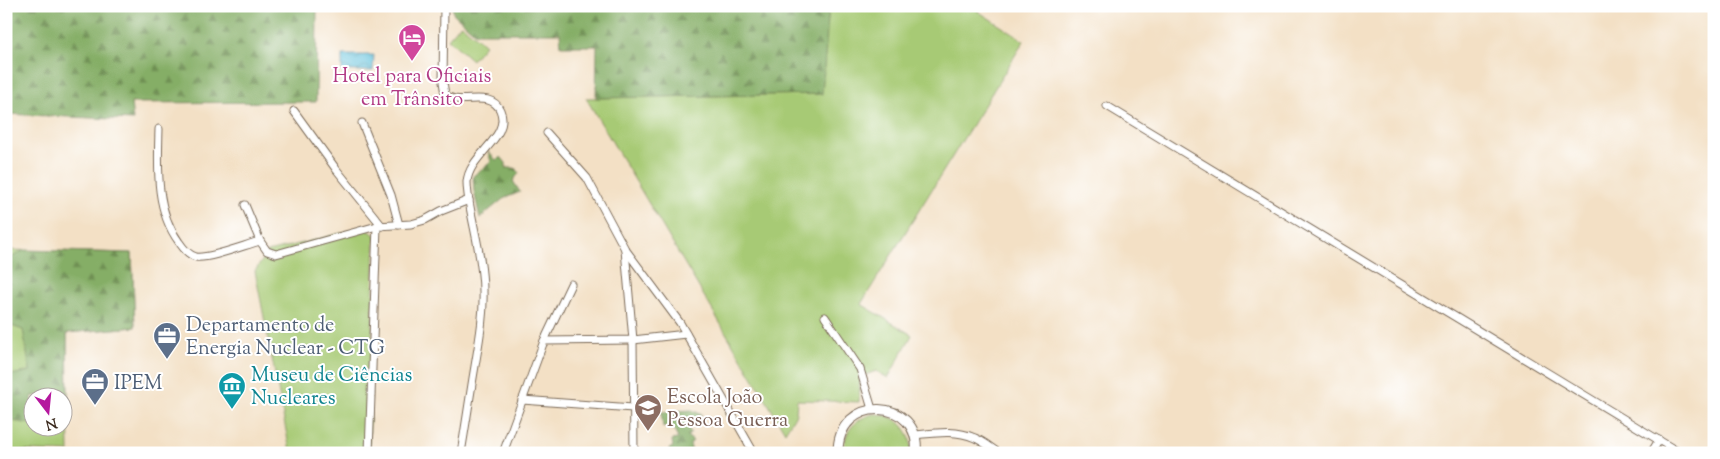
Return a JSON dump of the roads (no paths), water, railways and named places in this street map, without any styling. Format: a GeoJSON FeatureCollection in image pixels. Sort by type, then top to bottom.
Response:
{"type":"FeatureCollection","features":[{"type":"Feature","properties":{"kind":"main road"},"geometry":{"type":"LineString","coordinates":[[838,453],[839,438],[846,424],[858,414],[872,409],[888,410],[902,417],[915,435],[916,453]]}},
{"type":"Feature","properties":{"kind":"street"},"geometry":{"type":"LineString","coordinates":[[444,6],[443,82],[445,94],[452,99],[490,100],[496,105],[502,116],[501,128],[477,159],[467,182],[484,290],[481,328],[461,453]]}},
{"type":"Feature","properties":{"kind":"street"},"geometry":{"type":"LineString","coordinates":[[1107,106],[1680,453]]}},
{"type":"Feature","properties":{"kind":"street"},"geometry":{"type":"LineString","coordinates":[[294,111],[380,226],[369,453]]}},
{"type":"Feature","properties":{"kind":"street"},"geometry":{"type":"LineString","coordinates":[[362,124],[391,196],[399,225]]}},
{"type":"Feature","properties":{"kind":"street"},"geometry":{"type":"LineString","coordinates":[[159,129],[158,183],[168,223],[175,237],[184,248],[191,255],[198,257],[260,241]]}},
{"type":"Feature","properties":{"kind":"street"},"geometry":{"type":"LineString","coordinates":[[547,133],[587,178],[625,249],[680,323],[754,453]]}},
{"type":"Feature","properties":{"kind":"street"},"geometry":{"type":"LineString","coordinates":[[245,205],[260,241],[267,251],[276,254],[380,226],[411,224],[425,220],[441,211],[469,200]]}},
{"type":"Feature","properties":{"kind":"street"},"geometry":{"type":"LineString","coordinates":[[625,249],[633,340],[634,453]]}},
{"type":"Feature","properties":{"kind":"street"},"geometry":{"type":"LineString","coordinates":[[503,453],[544,341],[571,284]]}},
{"type":"Feature","properties":{"kind":"street"},"geometry":{"type":"LineString","coordinates":[[825,317],[860,369],[872,409]]}},
{"type":"Feature","properties":{"kind":"street"},"geometry":{"type":"LineString","coordinates":[[544,341],[633,340],[686,334]]}},
{"type":"Feature","properties":{"kind":"street"},"geometry":{"type":"LineString","coordinates":[[522,400],[633,408]]}},
{"type":"Feature","properties":{"kind":"street"},"geometry":{"type":"LineString","coordinates":[[915,435],[946,431],[958,433],[975,438],[999,453]]}},
{"type":"Feature","properties":{"kind":"street"},"geometry":{"type":"LineString","coordinates":[[1651,453],[1659,440]]}},
{"type":"Feature","properties":{"kind":"water"},"geometry":{"type":"Polygon","coordinates":[[[342,55],[374,55],[373,71],[342,71],[342,55]]]}},
{"type":"Feature","properties":{"kind":"place","name":"Hotel para Oficiais em Trânsito"},"geometry":{"type":"Point","coordinates":[412,62]}},
{"type":"Feature","properties":{"kind":"place","name":"Departamento de Energia Nuclear - CTG"},"geometry":{"type":"Point","coordinates":[167,360]}},
{"type":"Feature","properties":{"kind":"place","name":"IPEM"},"geometry":{"type":"Point","coordinates":[95,406]}},
{"type":"Feature","properties":{"kind":"place","name":"Museu de Ciências Nucleares"},"geometry":{"type":"Point","coordinates":[232,410]}},
{"type":"Feature","properties":{"kind":"place","name":"Escola João Pessoa Guerra"},"geometry":{"type":"Point","coordinates":[648,432]}}]}
